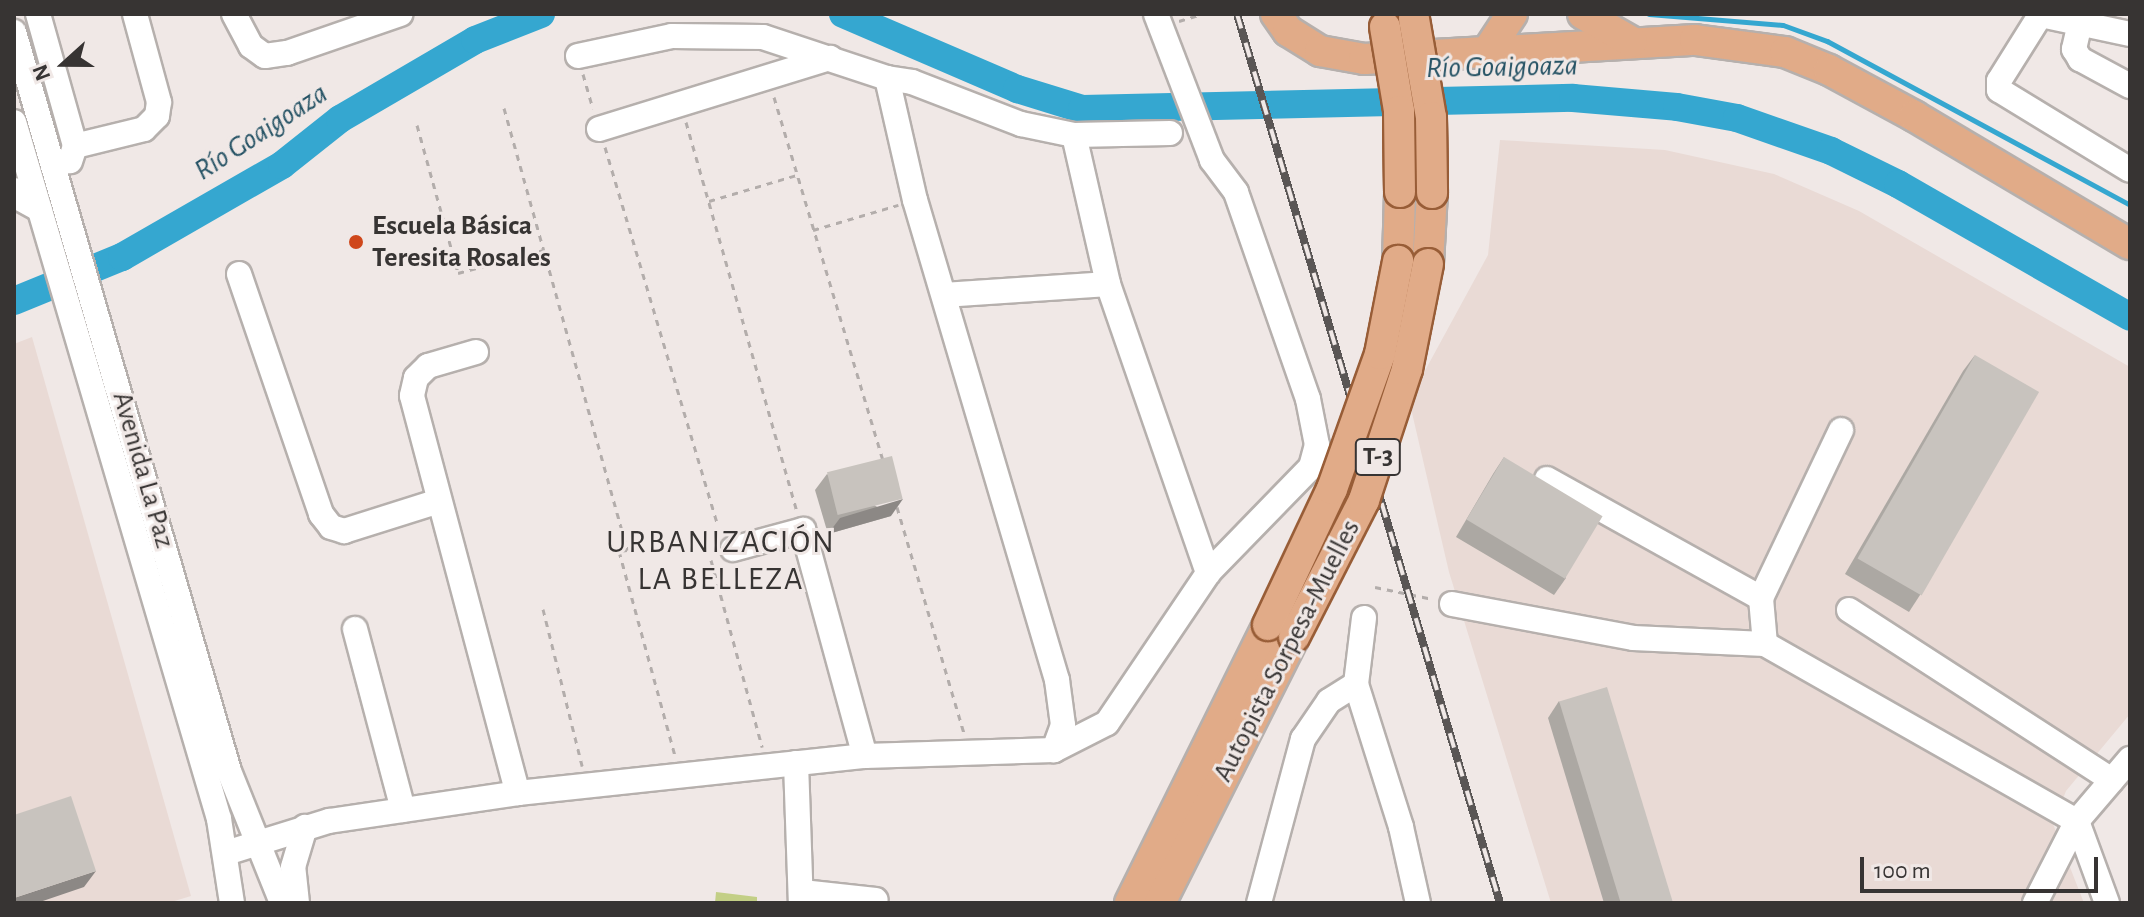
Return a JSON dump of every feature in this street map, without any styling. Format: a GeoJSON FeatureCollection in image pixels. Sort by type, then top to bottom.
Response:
{"type":"FeatureCollection","features":[{"type":"Feature","properties":{"kind":"main road"},"geometry":{"type":"LineString","coordinates":[[1276,14],[1288,31],[1334,54],[1364,59],[1485,55],[1632,42],[1743,44],[1785,52],[1829,70],[2130,244]]}},
{"type":"Feature","properties":{"kind":"main road"},"geometry":{"type":"LineString","coordinates":[[1485,55],[1512,14]]}},
{"type":"Feature","properties":{"kind":"main road"},"geometry":{"type":"LineString","coordinates":[[1583,14],[1632,42]]}},
{"type":"Feature","properties":{"kind":"main road","name":"Autopista Sorpesa-Muelles"},"geometry":{"type":"LineString","coordinates":[[1130,903],[1169,827],[1281,631],[1364,500],[1407,369],[1413,263],[1432,193],[1431,117],[1413,16]]}},
{"type":"Feature","properties":{"kind":"main road","name":"Autopista Sorpesa-Muelles"},"geometry":{"type":"LineString","coordinates":[[1383,20],[1399,111],[1400,192],[1413,263]]}},
{"type":"Feature","properties":{"kind":"main road","name":"Autopista Sorpesa-Muelles"},"geometry":{"type":"LineString","coordinates":[[1160,903],[1214,794],[1281,631]]}},
{"type":"Feature","properties":{"kind":"main road"},"geometry":{"type":"LineString","coordinates":[[1174,903],[1214,794]]}},
{"type":"Feature","properties":{"kind":"main road"},"geometry":{"type":"LineString","coordinates":[[1114,903],[1169,827]]}},
{"type":"Feature","properties":{"kind":"street"},"geometry":{"type":"LineString","coordinates":[[38,14],[75,146],[60,190]]}},
{"type":"Feature","properties":{"kind":"street"},"geometry":{"type":"LineString","coordinates":[[75,146],[154,123],[159,102],[135,14]]}},
{"type":"Feature","properties":{"kind":"street"},"geometry":{"type":"LineString","coordinates":[[234,14],[251,46],[265,56],[287,53],[400,14]]}},
{"type":"Feature","properties":{"kind":"street"},"geometry":{"type":"LineString","coordinates":[[2117,26],[2080,23],[2041,14],[1999,81],[1999,90],[2130,170]]}},
{"type":"Feature","properties":{"kind":"street"},"geometry":{"type":"LineString","coordinates":[[226,853],[254,835],[518,793],[865,756],[1054,750],[1107,723],[1208,573],[1311,467],[1317,445],[1308,399],[1236,192],[1212,160],[1158,20]]}},
{"type":"Feature","properties":{"kind":"street"},"geometry":{"type":"LineString","coordinates":[[2080,23],[2074,49],[2080,59],[2130,86]]}},
{"type":"Feature","properties":{"kind":"street","name":"Avenida La Paz"},"geometry":{"type":"LineString","coordinates":[[14,32],[229,771],[282,903]]}},
{"type":"Feature","properties":{"kind":"street"},"geometry":{"type":"LineString","coordinates":[[578,56],[672,36],[763,37],[887,78],[912,82],[1021,124],[1074,135],[1170,133]]}},
{"type":"Feature","properties":{"kind":"street"},"geometry":{"type":"LineString","coordinates":[[599,129],[770,80],[830,58]]}},
{"type":"Feature","properties":{"kind":"street"},"geometry":{"type":"LineString","coordinates":[[887,78],[915,200],[1057,680],[1063,725],[1054,750]]}},
{"type":"Feature","properties":{"kind":"street","name":"Avenida La Paz"},"geometry":{"type":"LineString","coordinates":[[14,122],[219,819],[232,903]]}},
{"type":"Feature","properties":{"kind":"street"},"geometry":{"type":"LineString","coordinates":[[1074,135],[1108,284],[1208,573]]}},
{"type":"Feature","properties":{"kind":"street"},"geometry":{"type":"LineString","coordinates":[[14,190],[17,197],[41,216]]}},
{"type":"Feature","properties":{"kind":"street"},"geometry":{"type":"LineString","coordinates":[[239,274],[321,514],[331,527],[344,531],[436,502]]}},
{"type":"Feature","properties":{"kind":"street"},"geometry":{"type":"LineString","coordinates":[[944,295],[1108,284]]}},
{"type":"Feature","properties":{"kind":"street"},"geometry":{"type":"LineString","coordinates":[[476,352],[428,366],[416,378],[412,396],[436,502],[518,793]]}},
{"type":"Feature","properties":{"kind":"street"},"geometry":{"type":"LineString","coordinates":[[1765,644],[1761,598],[1841,430]]}},
{"type":"Feature","properties":{"kind":"street"},"geometry":{"type":"LineString","coordinates":[[1547,479],[1761,598]]}},
{"type":"Feature","properties":{"kind":"street"},"geometry":{"type":"LineString","coordinates":[[733,549],[803,530],[865,756]]}},
{"type":"Feature","properties":{"kind":"street"},"geometry":{"type":"LineString","coordinates":[[1452,604],[1633,638],[1765,644],[2077,821],[2107,903]]}},
{"type":"Feature","properties":{"kind":"street"},"geometry":{"type":"LineString","coordinates":[[1849,610],[2112,780]]}},
{"type":"Feature","properties":{"kind":"street"},"geometry":{"type":"LineString","coordinates":[[1364,618],[1356,684],[1401,827],[1418,903]]}},
{"type":"Feature","properties":{"kind":"street"},"geometry":{"type":"LineString","coordinates":[[355,629],[403,810]]}},
{"type":"Feature","properties":{"kind":"street"},"geometry":{"type":"LineString","coordinates":[[1263,902],[1303,739],[1329,701],[1356,684]]}},
{"type":"Feature","properties":{"kind":"street"},"geometry":{"type":"LineString","coordinates":[[2035,903],[2077,821],[2130,759]]}},
{"type":"Feature","properties":{"kind":"street"},"geometry":{"type":"LineString","coordinates":[[796,763],[802,898],[876,900]]}},
{"type":"Feature","properties":{"kind":"street"},"geometry":{"type":"LineString","coordinates":[[219,819],[254,835]]}},
{"type":"Feature","properties":{"kind":"street"},"geometry":{"type":"LineString","coordinates":[[297,903],[293,867],[317,824]]}},
{"type":"Feature","properties":{"kind":"path"},"geometry":{"type":"LineString","coordinates":[[1158,20],[1202,14]]}},
{"type":"Feature","properties":{"kind":"path"},"geometry":{"type":"LineString","coordinates":[[578,56],[717,523]]}},
{"type":"Feature","properties":{"kind":"path"},"geometry":{"type":"LineString","coordinates":[[770,80],[886,468]]}},
{"type":"Feature","properties":{"kind":"path"},"geometry":{"type":"LineString","coordinates":[[681,106],[803,530]]}},
{"type":"Feature","properties":{"kind":"path"},"geometry":{"type":"LineString","coordinates":[[504,108],[627,550],[619,551],[679,776]]}},
{"type":"Feature","properties":{"kind":"path"},"geometry":{"type":"LineString","coordinates":[[417,125],[458,273],[543,250]]}},
{"type":"Feature","properties":{"kind":"path"},"geometry":{"type":"LineString","coordinates":[[709,201],[797,175]]}},
{"type":"Feature","properties":{"kind":"path"},"geometry":{"type":"LineString","coordinates":[[813,230],[915,200]]}},
{"type":"Feature","properties":{"kind":"path"},"geometry":{"type":"LineString","coordinates":[[895,498],[970,752]]}},
{"type":"Feature","properties":{"kind":"path"},"geometry":{"type":"LineString","coordinates":[[711,560],[767,766]]}},
{"type":"Feature","properties":{"kind":"path"},"geometry":{"type":"LineString","coordinates":[[1375,587],[1452,604]]}},
{"type":"Feature","properties":{"kind":"path"},"geometry":{"type":"LineString","coordinates":[[543,609],[586,785]]}},
{"type":"Feature","properties":{"kind":"shaded area"},"geometry":{"type":"Polygon","coordinates":[[[1500,140],[1665,150],[1774,174],[1859,211],[2130,367],[2130,714],[2066,791],[2053,824],[2084,903],[1551,903],[1449,572],[1409,400],[1488,255],[1500,140]]]}},
{"type":"Feature","properties":{"kind":"shaded area"},"geometry":{"type":"Polygon","coordinates":[[[32,337],[191,896],[168,903],[14,903],[14,344],[32,337]]]}},
{"type":"Feature","properties":{"kind":"green space"},"geometry":{"type":"Polygon","coordinates":[[[716,892],[757,897],[757,903],[715,903],[716,892]]]}},
{"type":"Feature","properties":{"kind":"building"},"geometry":{"type":"Polygon","coordinates":[[[1975,355],[2039,392],[1922,596],[1858,559],[1975,355]]]}},
{"type":"Feature","properties":{"kind":"building"},"geometry":{"type":"Polygon","coordinates":[[[892,456],[903,499],[838,515],[827,472],[892,456]]]}},
{"type":"Feature","properties":{"kind":"building"},"geometry":{"type":"Polygon","coordinates":[[[1504,457],[1603,516],[1565,579],[1466,520],[1504,457]]]}},
{"type":"Feature","properties":{"kind":"building"},"geometry":{"type":"Polygon","coordinates":[[[1607,687],[1673,903],[1621,903],[1559,702],[1607,687]]]}},
{"type":"Feature","properties":{"kind":"building"},"geometry":{"type":"Polygon","coordinates":[[[71,796],[96,871],[14,898],[14,815],[71,796]]]}},
{"type":"Feature","properties":{"kind":"waterway","name":"Río Goaigoaza"},"geometry":{"type":"LineString","coordinates":[[14,301],[122,257],[282,165],[340,119],[475,40],[541,14]]}},
{"type":"Feature","properties":{"kind":"waterway","name":"Río Goaigoaza"},"geometry":{"type":"LineString","coordinates":[[843,14],[1017,89],[1082,109],[1573,98],[1677,107],[1737,118],[1831,151],[1898,184],[2130,317]]}},
{"type":"Feature","properties":{"kind":"waterway"},"geometry":{"type":"LineString","coordinates":[[1649,14],[1783,25],[1827,41],[2130,205]]}},
{"type":"Feature","properties":{"kind":"railway"},"geometry":{"type":"LineString","coordinates":[[1237,14],[1500,903]]}},
{"type":"Feature","properties":{"kind":"place","name":"Escuela Básica Teresita Rosales"},"geometry":{"type":"Point","coordinates":[356,242]}},
{"type":"Feature","properties":{"kind":"district","name":"URBANIZACIÓN LA BELLEZA"},"geometry":{"type":"Point","coordinates":[721,562]}}]}
